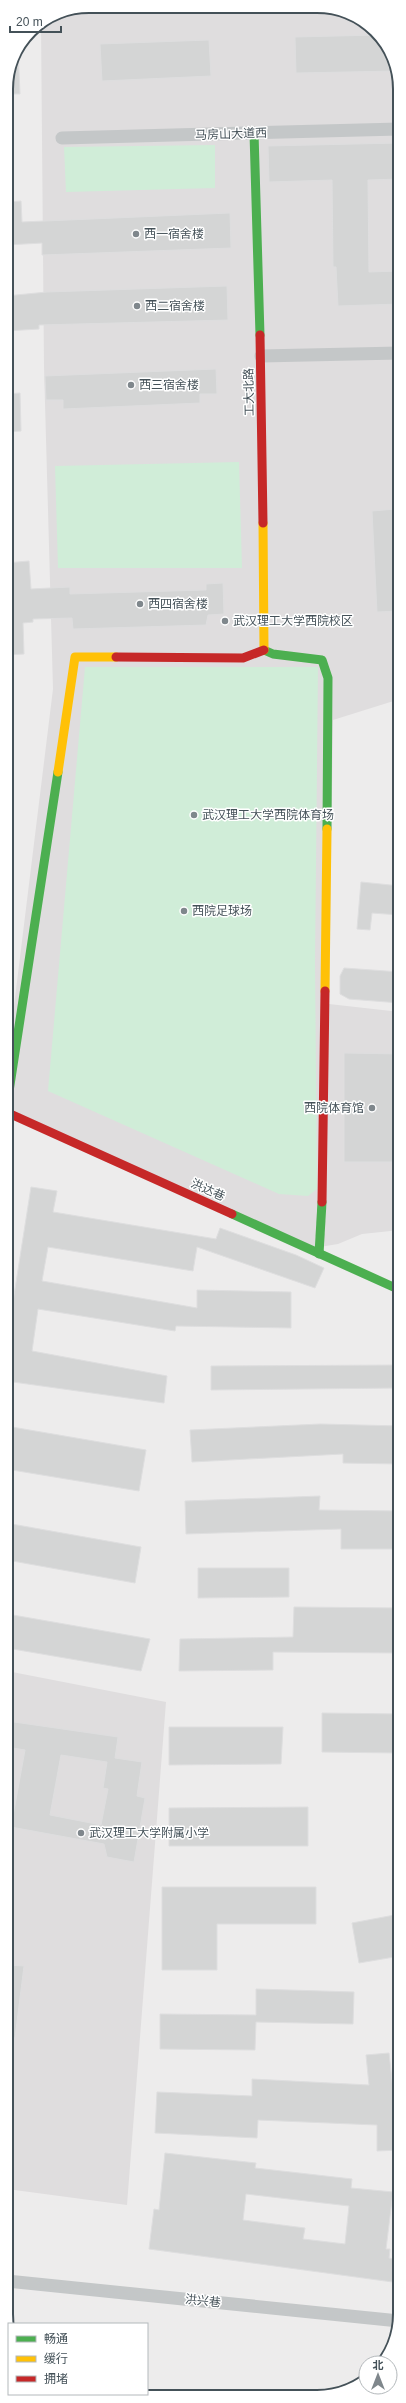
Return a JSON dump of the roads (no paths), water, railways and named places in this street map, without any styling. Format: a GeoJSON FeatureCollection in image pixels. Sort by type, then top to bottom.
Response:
{"type":"FeatureCollection","features":[{"type":"Feature","properties":{"kind":"street","name":"马房山大道西"},"geometry":{"type":"LineString","coordinates":[[62,138],[393,129]]}},
{"type":"Feature","properties":{"kind":"street","name":"工大北路"},"geometry":{"type":"LineString","coordinates":[[254,133],[261,356],[264,650]]}},
{"type":"Feature","properties":{"kind":"street"},"geometry":{"type":"LineString","coordinates":[[261,356],[393,353]]}},
{"type":"Feature","properties":{"kind":"street"},"geometry":{"type":"LineString","coordinates":[[13,1066],[75,656],[243,658],[264,650],[273,654],[322,660],[328,678],[322,1194],[319,1254]]}},
{"type":"Feature","properties":{"kind":"street","name":"洪达巷"},"geometry":{"type":"LineString","coordinates":[[13,1115],[393,1287]]}},
{"type":"Feature","properties":{"kind":"street","name":"洪兴巷"},"geometry":{"type":"LineString","coordinates":[[13,2282],[392,2320]]}},
{"type":"Feature","properties":{"kind":"place","name":"西一宿舍楼"},"geometry":{"type":"Point","coordinates":[136,234]}},
{"type":"Feature","properties":{"kind":"place","name":"西二宿舍楼"},"geometry":{"type":"Point","coordinates":[137,306]}},
{"type":"Feature","properties":{"kind":"place","name":"西三宿舍楼"},"geometry":{"type":"Point","coordinates":[131,385]}},
{"type":"Feature","properties":{"kind":"place","name":"西四宿舍楼"},"geometry":{"type":"Point","coordinates":[140,604]}},
{"type":"Feature","properties":{"kind":"place","name":"武汉理工大学西院校区"},"geometry":{"type":"Point","coordinates":[225,621]}},
{"type":"Feature","properties":{"kind":"place","name":"武汉理工大学西院体育场"},"geometry":{"type":"Point","coordinates":[194,815]}},
{"type":"Feature","properties":{"kind":"place","name":"西院足球场"},"geometry":{"type":"Point","coordinates":[184,911]}},
{"type":"Feature","properties":{"kind":"place","name":"西院体育馆"},"geometry":{"type":"Point","coordinates":[372,1108]}},
{"type":"Feature","properties":{"kind":"place","name":"武汉理工大学附属小学"},"geometry":{"type":"Point","coordinates":[81,1833]}}]}
